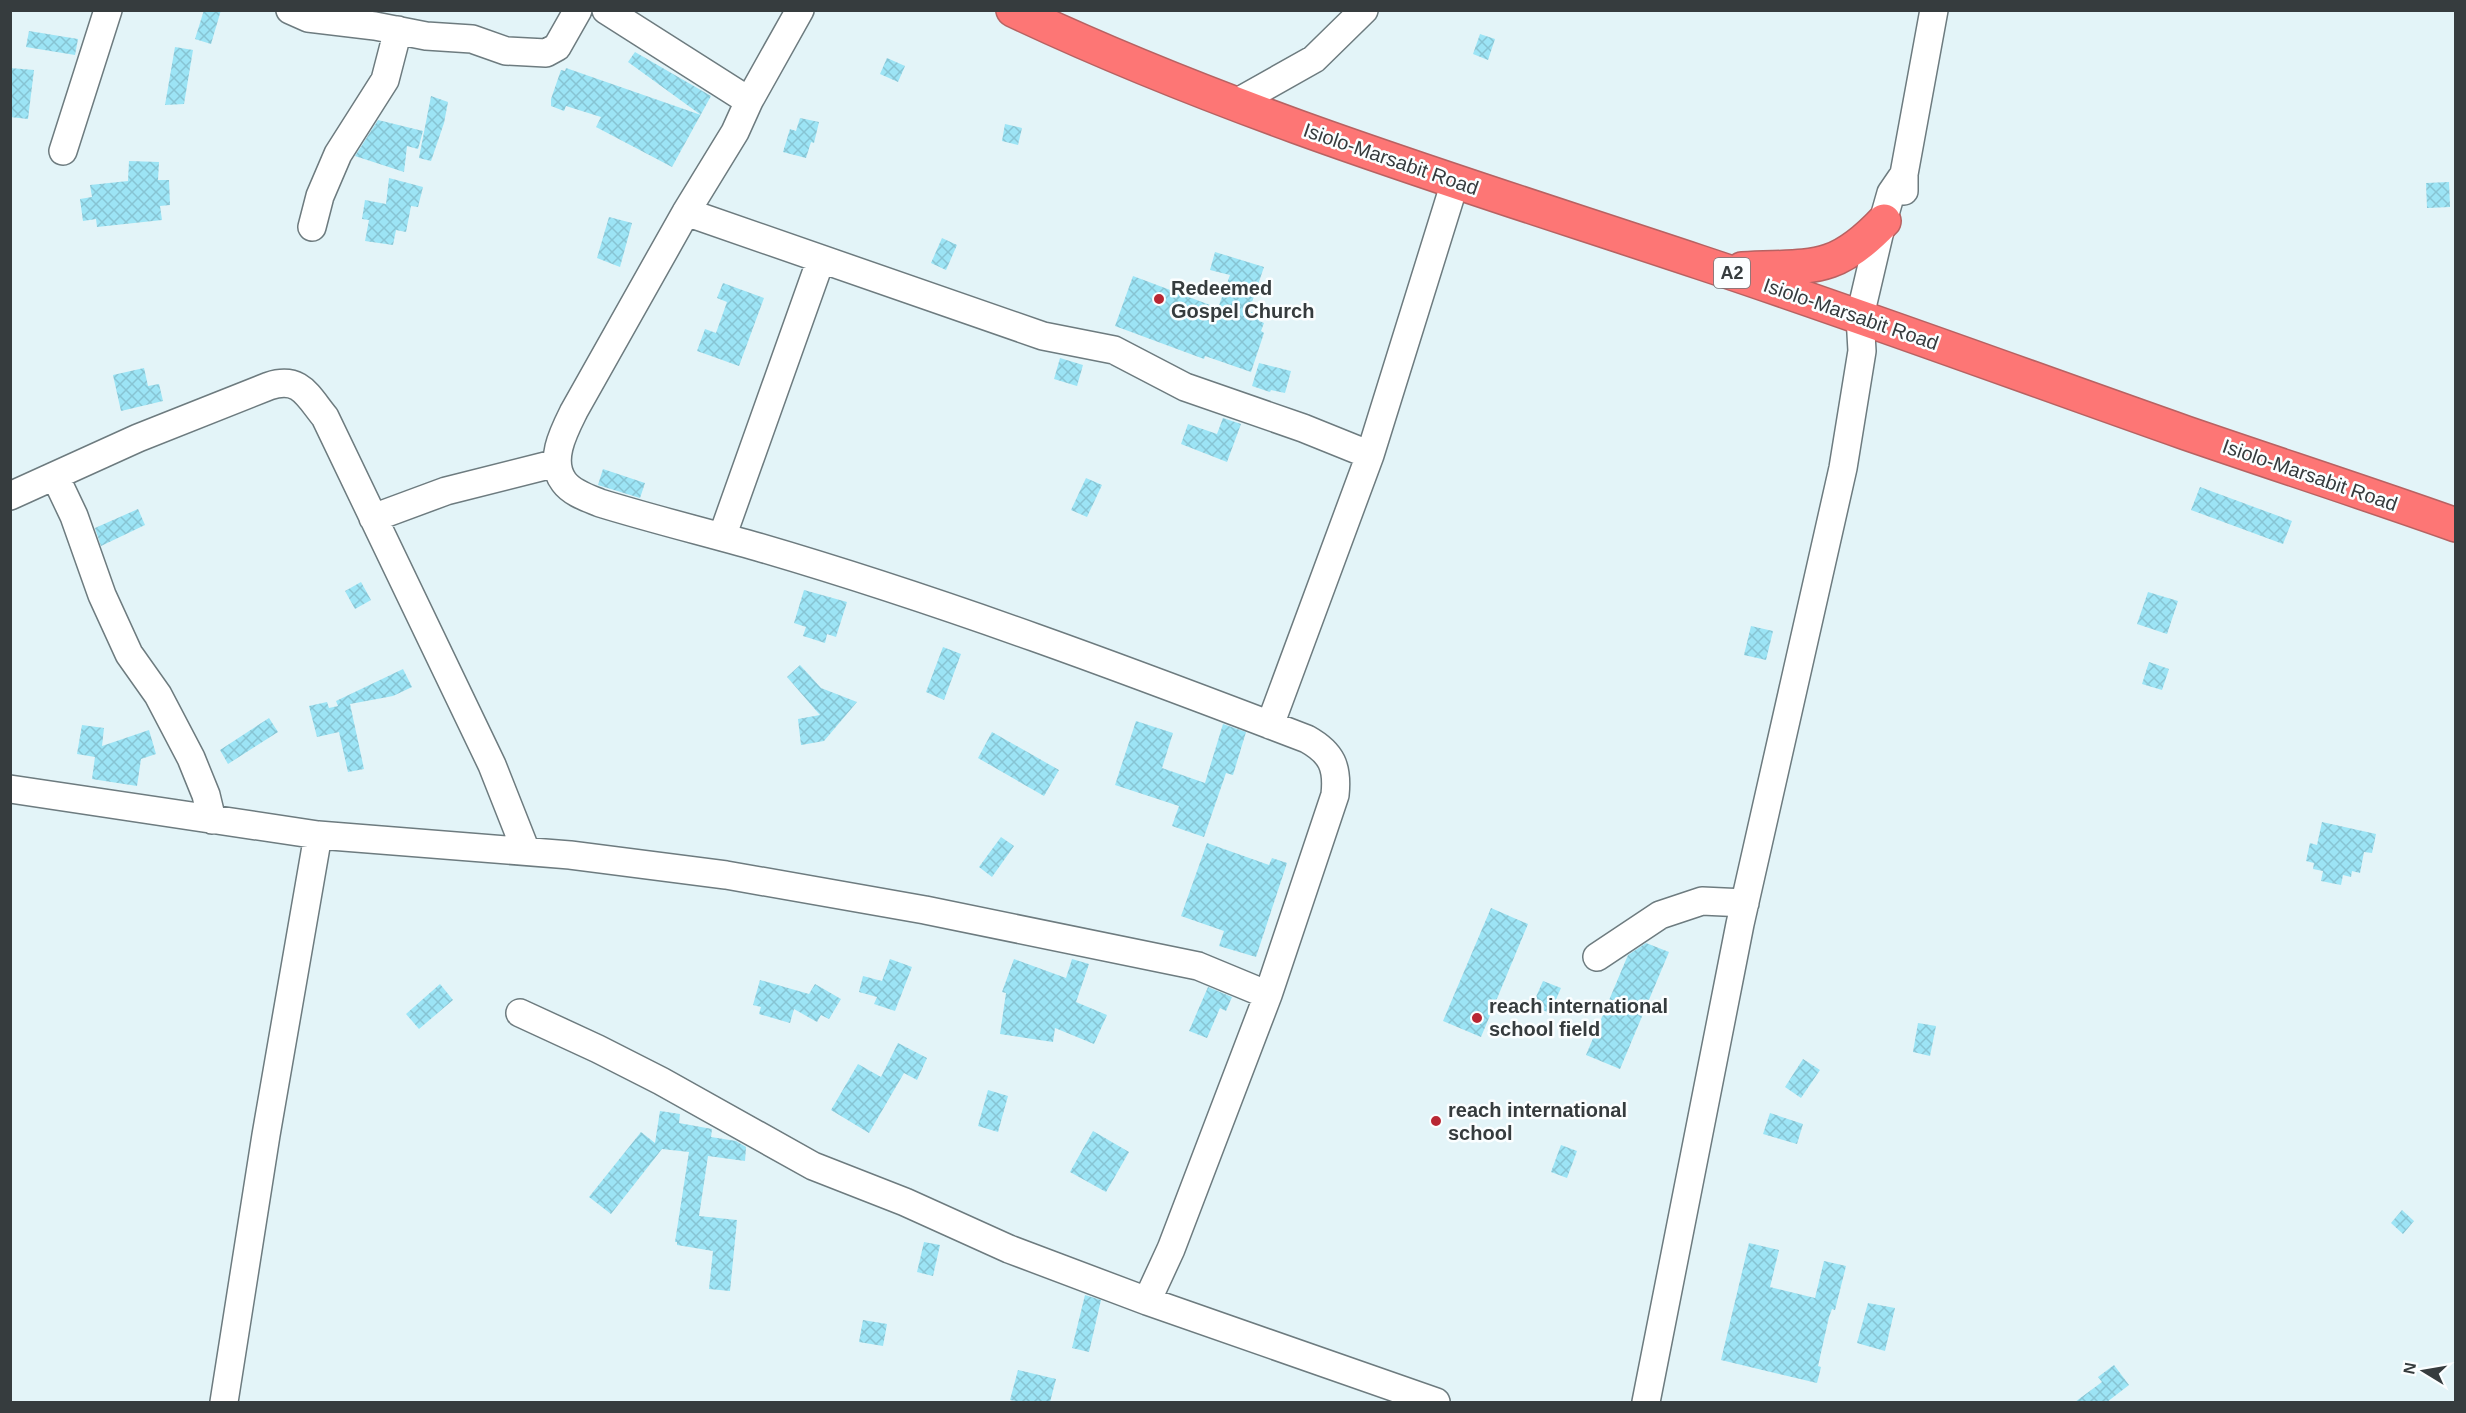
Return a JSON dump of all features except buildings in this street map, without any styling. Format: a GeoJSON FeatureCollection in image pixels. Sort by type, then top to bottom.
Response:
{"type":"FeatureCollection","features":[{"type":"Feature","properties":{"kind":"highway","name":"Isiolo-Marsabit Road"},"geometry":{"type":"LineString","coordinates":[[1013,10],[1114,57],[1353,148],[1868,319],[2160,424],[2456,525]]}},
{"type":"Feature","properties":{"kind":"highway"},"geometry":{"type":"LineString","coordinates":[[1722,270],[1810,267],[1822,264],[1858,247],[1884,222]]}},
{"type":"Feature","properties":{"kind":"street"},"geometry":{"type":"LineString","coordinates":[[63,151],[108,10]]}},
{"type":"Feature","properties":{"kind":"street"},"geometry":{"type":"LineString","coordinates":[[290,10],[308,18],[426,36],[472,39],[506,51],[546,53],[557,47],[578,10]]}},
{"type":"Feature","properties":{"kind":"street"},"geometry":{"type":"LineString","coordinates":[[606,10],[749,101]]}},
{"type":"Feature","properties":{"kind":"street"},"geometry":{"type":"LineString","coordinates":[[801,10],[749,101],[735,132],[686,212],[574,411],[563,433],[557,463],[564,482],[578,493],[600,503],[722,537],[887,588],[1193,695],[1307,739],[1322,747],[1333,763],[1337,776],[1335,795],[1268,995],[1171,1249],[1147,1301]]}},
{"type":"Feature","properties":{"kind":"street"},"geometry":{"type":"LineString","coordinates":[[1234,104],[1314,59],[1364,10]]}},
{"type":"Feature","properties":{"kind":"street"},"geometry":{"type":"LineString","coordinates":[[1868,319],[1902,207],[1904,174],[1934,10]]}},
{"type":"Feature","properties":{"kind":"street"},"geometry":{"type":"LineString","coordinates":[[312,227],[320,196],[338,154],[386,80],[398,30]]}},
{"type":"Feature","properties":{"kind":"street"},"geometry":{"type":"LineString","coordinates":[[1646,1402],[1745,903],[1843,468],[1884,222],[1892,193],[1904,174]]}},
{"type":"Feature","properties":{"kind":"street"},"geometry":{"type":"LineString","coordinates":[[1270,725],[1370,455],[1455,182]]}},
{"type":"Feature","properties":{"kind":"street"},"geometry":{"type":"LineString","coordinates":[[686,212],[1043,336],[1114,350],[1185,387],[1303,428],[1370,455]]}},
{"type":"Feature","properties":{"kind":"street"},"geometry":{"type":"LineString","coordinates":[[722,537],[821,259]]}},
{"type":"Feature","properties":{"kind":"street"},"geometry":{"type":"LineString","coordinates":[[10,496],[138,438],[269,386],[287,381],[304,390],[325,417],[492,765],[526,852]]}},
{"type":"Feature","properties":{"kind":"street"},"geometry":{"type":"LineString","coordinates":[[373,518],[447,491],[557,463]]}},
{"type":"Feature","properties":{"kind":"street"},"geometry":{"type":"LineString","coordinates":[[55,476],[74,516],[102,595],[129,654],[158,695],[191,758],[206,795],[212,820]]}},
{"type":"Feature","properties":{"kind":"street"},"geometry":{"type":"LineString","coordinates":[[10,789],[318,835],[526,852],[726,874],[925,910],[1198,966],[1268,995]]}},
{"type":"Feature","properties":{"kind":"street"},"geometry":{"type":"LineString","coordinates":[[224,1402],[264,1146],[318,835]]}},
{"type":"Feature","properties":{"kind":"street"},"geometry":{"type":"LineString","coordinates":[[1598,957],[1660,915],[1702,900],[1745,903]]}},
{"type":"Feature","properties":{"kind":"street"},"geometry":{"type":"LineString","coordinates":[[520,1014],[598,1049],[661,1081],[813,1166],[905,1202],[1009,1249],[1147,1301],[1436,1402]]}},
{"type":"Feature","properties":{"kind":"place","name":"Redeemed Gospel Church"},"geometry":{"type":"Point","coordinates":[1159,299]}},
{"type":"Feature","properties":{"kind":"place","name":"reach international school field"},"geometry":{"type":"Point","coordinates":[1477,1018]}},
{"type":"Feature","properties":{"kind":"place","name":"reach international school"},"geometry":{"type":"Point","coordinates":[1436,1121]}}]}
